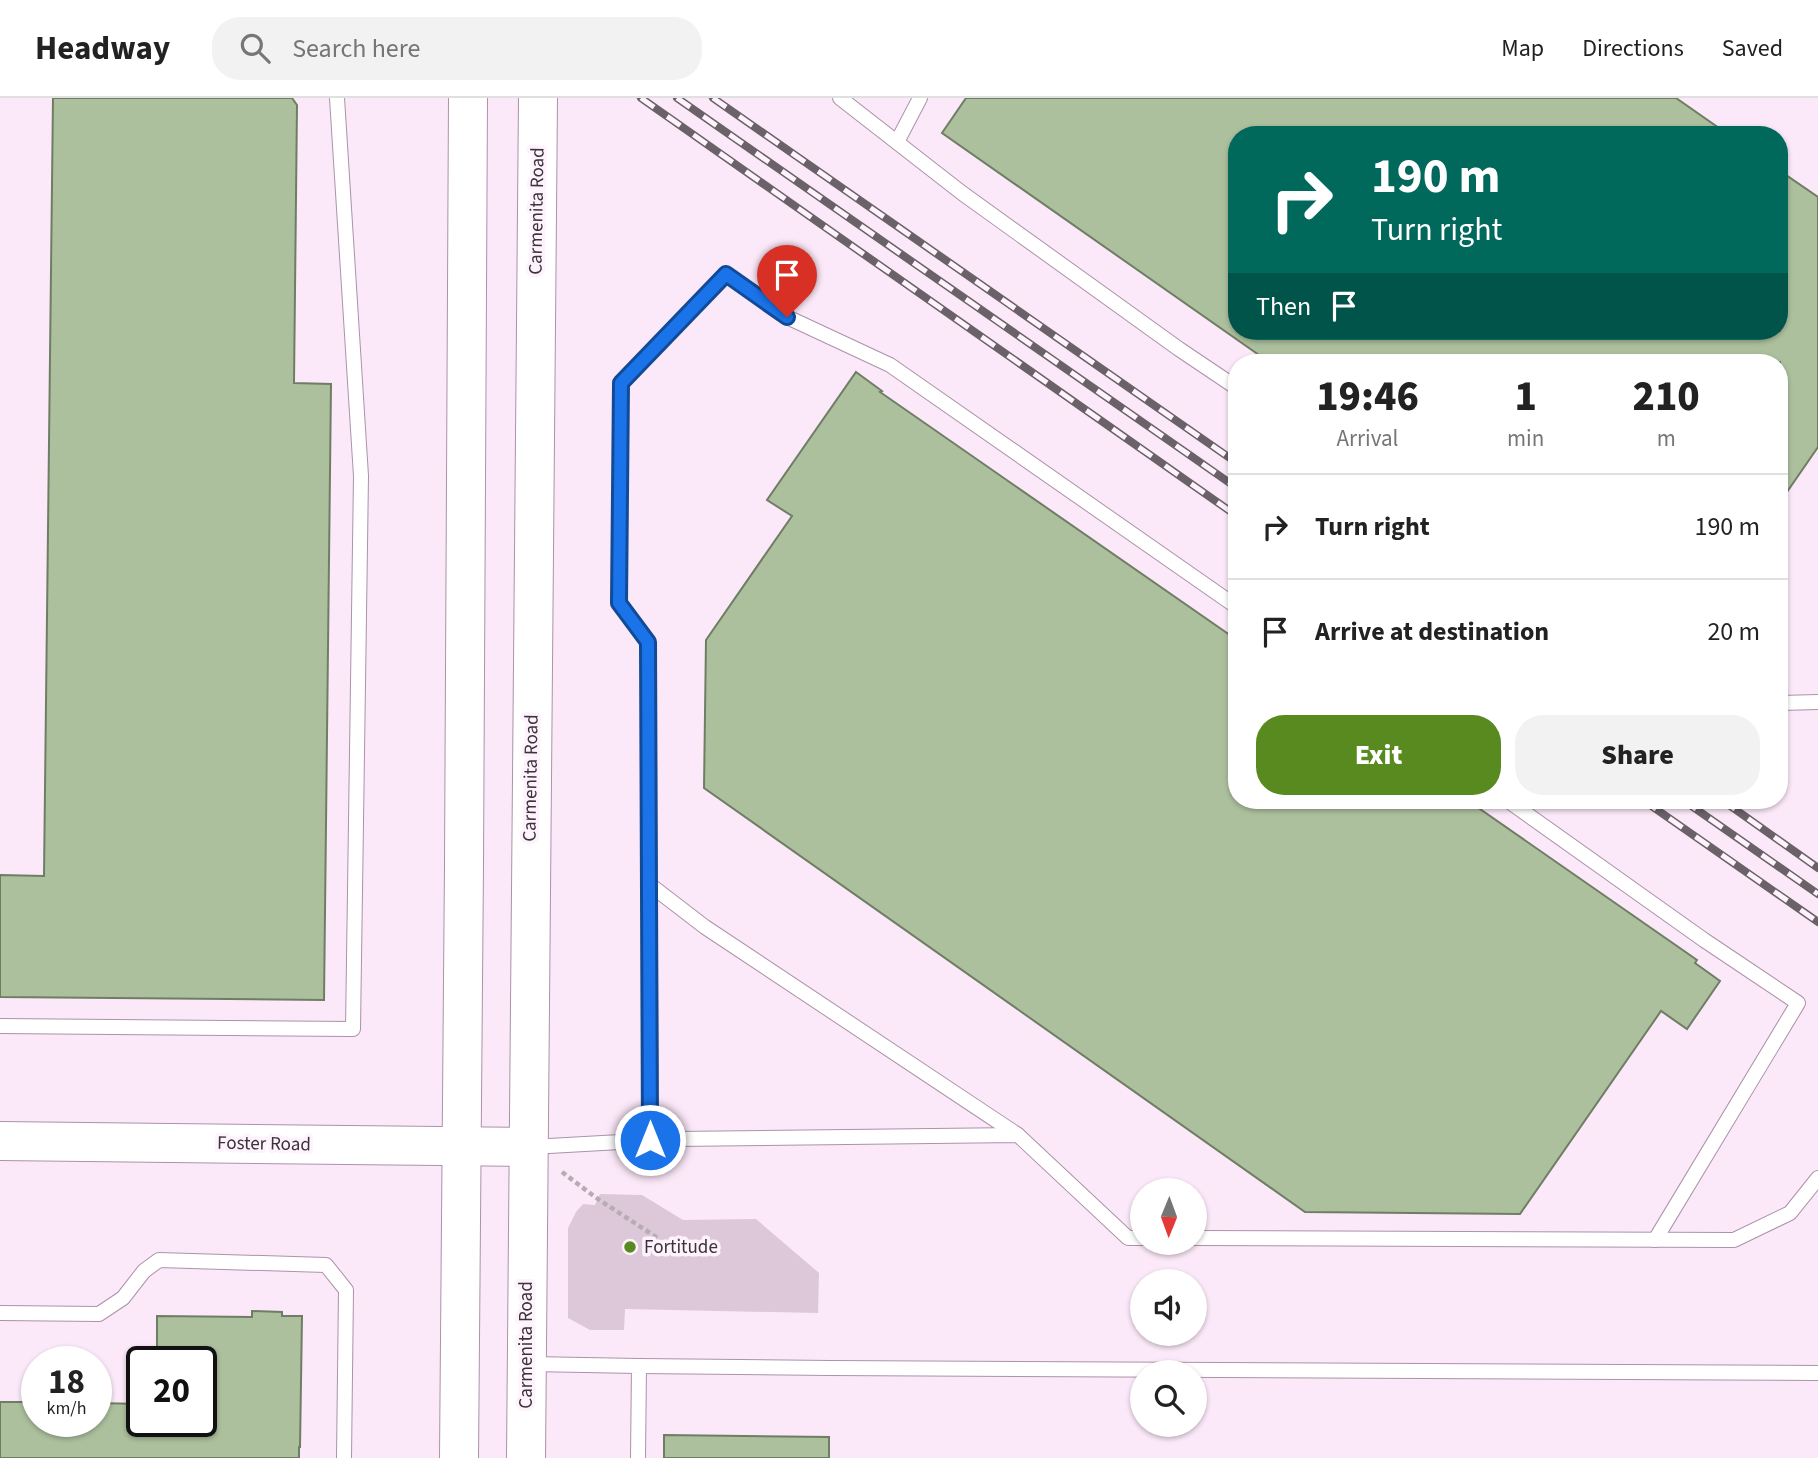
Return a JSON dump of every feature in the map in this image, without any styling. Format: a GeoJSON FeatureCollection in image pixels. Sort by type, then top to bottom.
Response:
{"type":"FeatureCollection","features":[{"type":"Feature","properties":{"kind":"main road"},"geometry":{"type":"LineString","coordinates":[[459,1458],[468,98]]}},
{"type":"Feature","properties":{"kind":"main road","name":"Carmenita Road"},"geometry":{"type":"LineString","coordinates":[[526,1458],[538,98]]}},
{"type":"Feature","properties":{"kind":"main road","name":"Foster Road"},"geometry":{"type":"LineString","coordinates":[[0,1141],[528,1147]]}},
{"type":"Feature","properties":{"kind":"lane"},"geometry":{"type":"LineString","coordinates":[[0,1026],[353,1029],[361,476],[337,98]]}},
{"type":"Feature","properties":{"kind":"lane"},"geometry":{"type":"LineString","coordinates":[[841,98],[973,201],[1228,381]]}},
{"type":"Feature","properties":{"kind":"lane"},"geometry":{"type":"LineString","coordinates":[[897,142],[920,98]]}},
{"type":"Feature","properties":{"kind":"lane"},"geometry":{"type":"LineString","coordinates":[[650,1140],[648,642],[619,603],[621,383],[726,274],[787,317],[890,365],[1228,601]]}},
{"type":"Feature","properties":{"kind":"lane"},"geometry":{"type":"LineString","coordinates":[[1788,704],[1818,702]]}},
{"type":"Feature","properties":{"kind":"lane"},"geometry":{"type":"LineString","coordinates":[[1520,809],[1798,1003],[1655,1240]]}},
{"type":"Feature","properties":{"kind":"lane"},"geometry":{"type":"LineString","coordinates":[[649,884],[705,927],[1018,1135],[1130,1238]]}},
{"type":"Feature","properties":{"kind":"lane"},"geometry":{"type":"LineString","coordinates":[[528,1147],[650,1140],[1018,1135]]}},
{"type":"Feature","properties":{"kind":"lane"},"geometry":{"type":"LineString","coordinates":[[1208,1238],[1734,1240],[1790,1213],[1818,1178]]}},
{"type":"Feature","properties":{"kind":"lane"},"geometry":{"type":"LineString","coordinates":[[0,1313],[99,1314],[123,1298],[144,1270],[159,1260],[326,1265],[346,1290],[344,1458]]}},
{"type":"Feature","properties":{"kind":"lane"},"geometry":{"type":"LineString","coordinates":[[526,1364],[858,1369],[1818,1373]]}},
{"type":"Feature","properties":{"kind":"lane"},"geometry":{"type":"LineString","coordinates":[[638,1458],[639,1366]]}},
{"type":"Feature","properties":{"kind":"path"},"geometry":{"type":"LineString","coordinates":[[528,1147],[595,1197],[659,1239]]}},
{"type":"Feature","properties":{"kind":"shaded area"},"geometry":{"type":"Polygon","coordinates":[[[0,98],[1818,98],[1818,1458],[0,1458],[0,98]]]}},
{"type":"Feature","properties":{"kind":"shaded area"},"geometry":{"type":"Polygon","coordinates":[[[600,1194],[642,1195],[683,1220],[756,1219],[819,1273],[818,1313],[625,1309],[624,1330],[590,1330],[568,1318],[568,1228],[583,1204],[595,1205],[600,1194]]]}},
{"type":"Feature","properties":{"kind":"building"},"geometry":{"type":"Polygon","coordinates":[[[53,98],[292,98],[297,105],[294,383],[331,384],[324,1000],[0,997],[0,875],[44,876],[53,98]]]}},
{"type":"Feature","properties":{"kind":"building"},"geometry":{"type":"Polygon","coordinates":[[[966,98],[1676,98],[1716,126],[1228,126],[1228,333],[942,133],[966,98]]]}},
{"type":"Feature","properties":{"kind":"building"},"geometry":{"type":"Polygon","coordinates":[[[1788,176],[1818,197],[1818,447],[1788,490],[1788,354],[1258,354],[1238,340],[1788,340],[1788,176]]]}},
{"type":"Feature","properties":{"kind":"building"},"geometry":{"type":"Polygon","coordinates":[[[856,372],[882,391],[880,392],[1228,634],[1228,809],[1480,809],[1697,960],[1695,963],[1720,981],[1687,1029],[1661,1011],[1520,1214],[1305,1212],[704,788],[706,640],[792,516],[767,500],[856,372]]]}},
{"type":"Feature","properties":{"kind":"building"},"geometry":{"type":"Polygon","coordinates":[[[252,1311],[302,1316],[299,1458],[0,1458],[0,1402],[21,1402],[21,1437],[112,1437],[112,1403],[126,1404],[126,1437],[217,1437],[217,1346],[157,1346],[157,1316],[252,1317],[252,1311]]]}},
{"type":"Feature","properties":{"kind":"building"},"geometry":{"type":"Polygon","coordinates":[[[664,1435],[829,1437],[829,1458],[664,1458],[664,1435]]]}},
{"type":"Feature","properties":{"kind":"railway"},"geometry":{"type":"LineString","coordinates":[[641,98],[1228,510]]}},
{"type":"Feature","properties":{"kind":"railway"},"geometry":{"type":"LineString","coordinates":[[677,98],[1228,482]]}},
{"type":"Feature","properties":{"kind":"railway"},"geometry":{"type":"LineString","coordinates":[[713,98],[1228,457]]}},
{"type":"Feature","properties":{"kind":"railway"},"geometry":{"type":"LineString","coordinates":[[1656,809],[1818,922]]}},
{"type":"Feature","properties":{"kind":"railway"},"geometry":{"type":"LineString","coordinates":[[1696,809],[1818,894]]}},
{"type":"Feature","properties":{"kind":"railway"},"geometry":{"type":"LineString","coordinates":[[1735,809],[1818,868]]}},
{"type":"Feature","properties":{"kind":"place","name":"Fortitude"},"geometry":{"type":"Point","coordinates":[630,1247]}},
{"type":"Feature","properties":{"kind":"route"},"geometry":{"type":"LineString","coordinates":[[650,1140],[648,642],[619,603],[621,383],[726,274],[787,317]]}}]}
